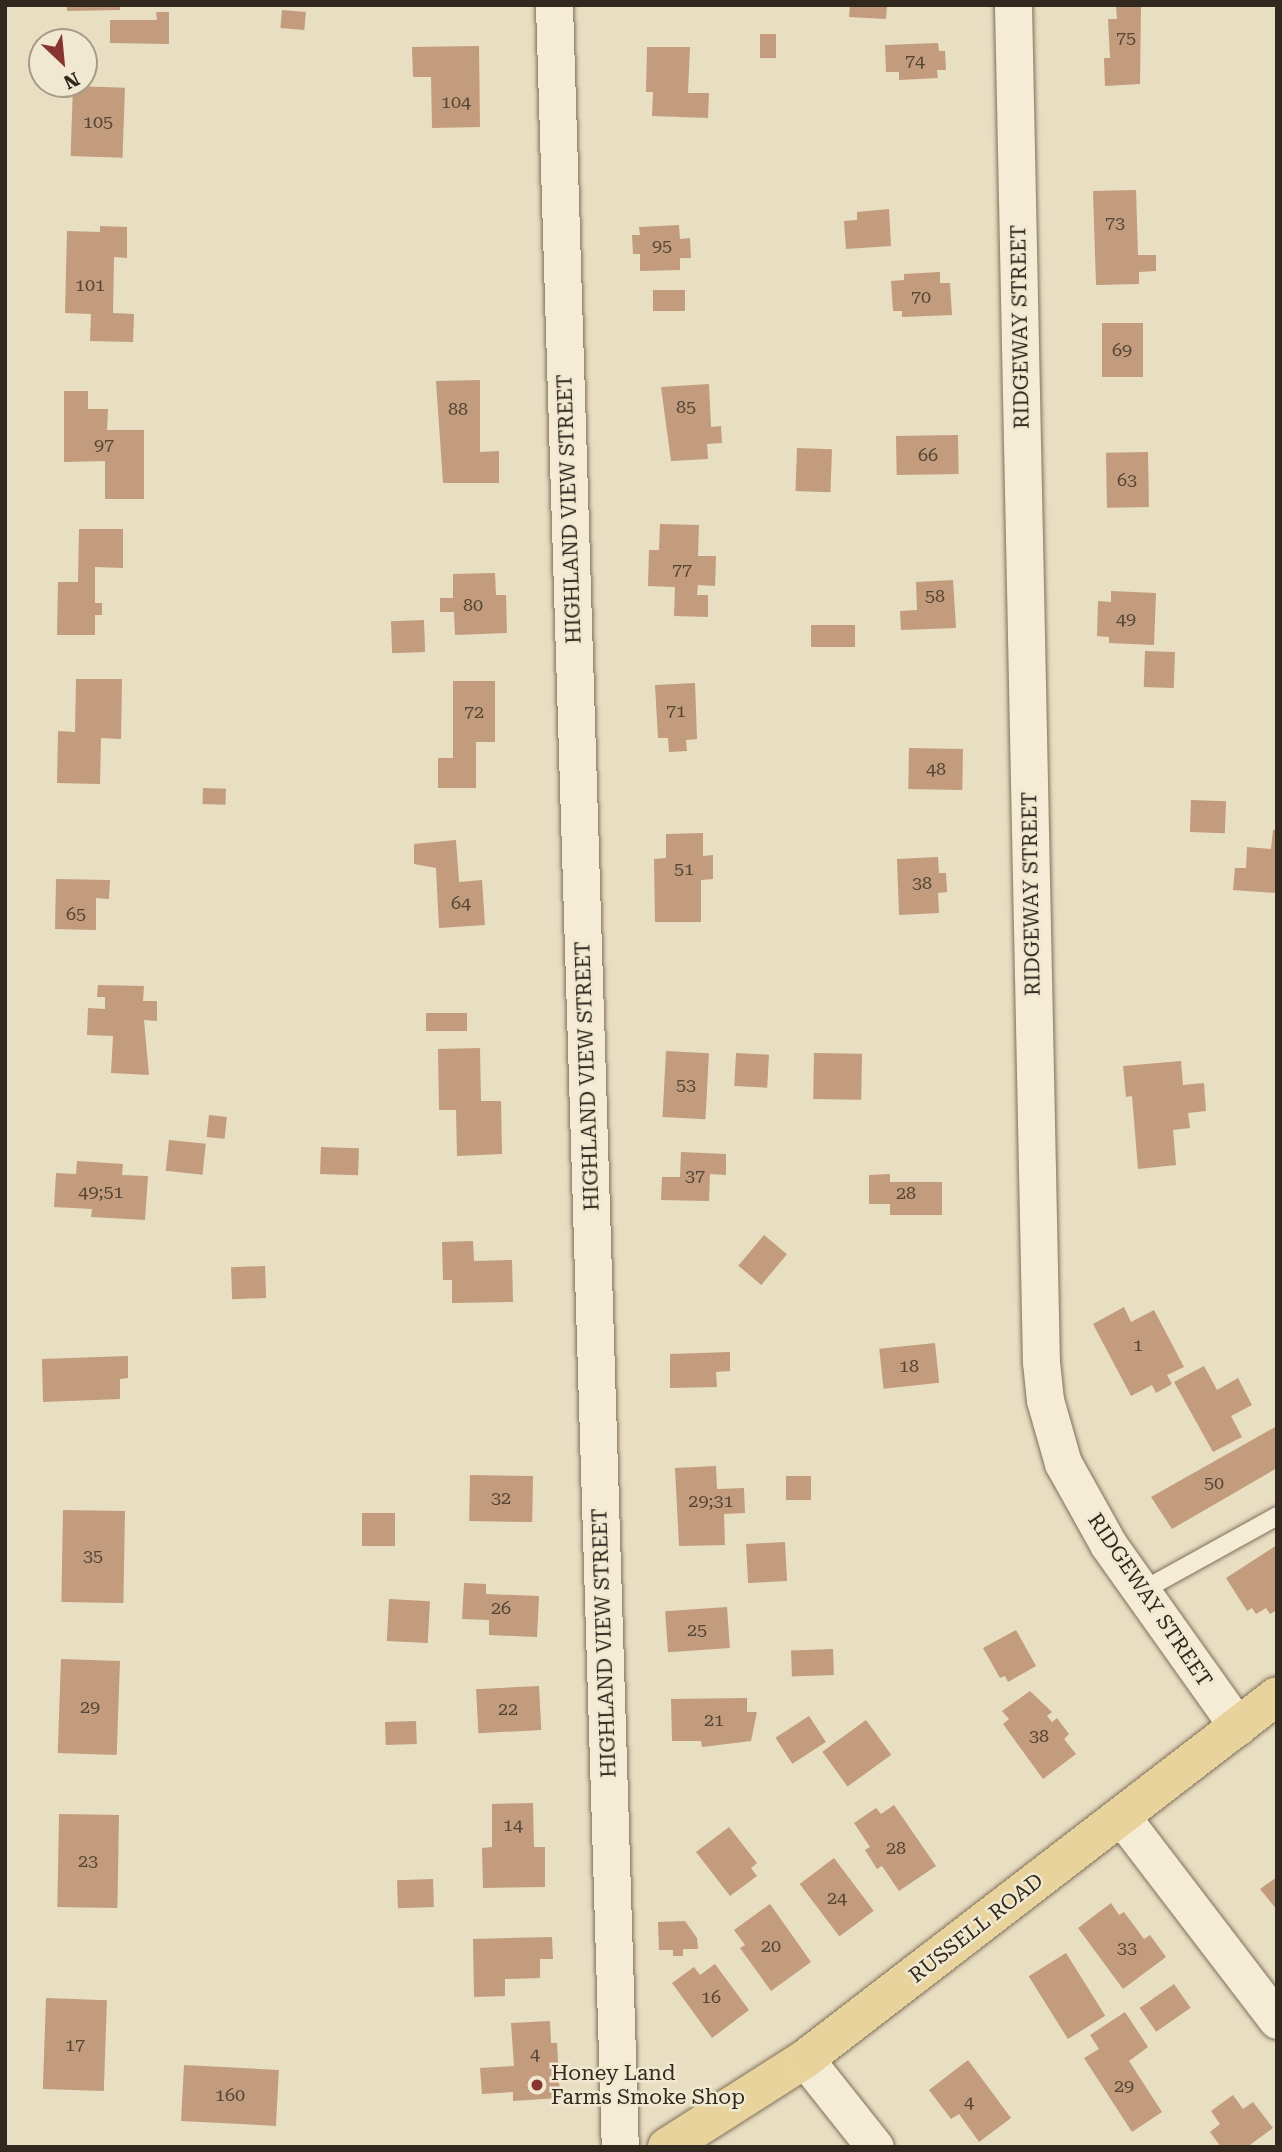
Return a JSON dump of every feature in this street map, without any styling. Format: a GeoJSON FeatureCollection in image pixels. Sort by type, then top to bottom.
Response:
{"type":"FeatureCollection","features":[{"type":"Feature","properties":{"kind":"main road","name":"RUSSELL ROAD"},"geometry":{"type":"LineString","coordinates":[[667,2147],[805,2059],[1277,1696]]}},
{"type":"Feature","properties":{"kind":"street","name":"HIGHLAND VIEW STREET"},"geometry":{"type":"LineString","coordinates":[[554,5],[620,2147]]}},
{"type":"Feature","properties":{"kind":"street","name":"RIDGEWAY STREET"},"geometry":{"type":"LineString","coordinates":[[1013,5],[1041,1362],[1051,1432],[1063,1463],[1140,1592],[1238,1727]]}},
{"type":"Feature","properties":{"kind":"street"},"geometry":{"type":"LineString","coordinates":[[1121,1815],[1277,2020]]}},
{"type":"Feature","properties":{"kind":"street"},"geometry":{"type":"LineString","coordinates":[[805,2059],[876,2147]]}},
{"type":"Feature","properties":{"kind":"lane"},"geometry":{"type":"LineString","coordinates":[[1140,1592],[1277,1516]]}},
{"type":"Feature","properties":{"kind":"building"},"geometry":{"type":"Polygon","coordinates":[[[67,5],[120,5],[120,10],[67,11],[67,5]]]}},
{"type":"Feature","properties":{"kind":"building"},"geometry":{"type":"Polygon","coordinates":[[[850,5],[887,5],[886,19],[849,17],[850,5]]]}},
{"type":"Feature","properties":{"kind":"building"},"geometry":{"type":"Polygon","coordinates":[[[1141,5],[1140,84],[1105,86],[1104,58],[1110,58],[1108,19],[1117,19],[1116,6],[1141,5]]]}},
{"type":"Feature","properties":{"kind":"building"},"geometry":{"type":"Polygon","coordinates":[[[282,10],[306,12],[304,30],[280,28],[282,10]]]}},
{"type":"Feature","properties":{"kind":"building"},"geometry":{"type":"Polygon","coordinates":[[[156,12],[169,12],[169,44],[110,43],[110,20],[157,20],[156,12]]]}},
{"type":"Feature","properties":{"kind":"building"},"geometry":{"type":"Polygon","coordinates":[[[760,34],[776,34],[776,58],[760,58],[760,34]]]}},
{"type":"Feature","properties":{"kind":"building"},"geometry":{"type":"Polygon","coordinates":[[[938,43],[939,51],[945,51],[946,70],[937,70],[938,78],[899,80],[899,72],[886,72],[885,45],[938,43]]]}},
{"type":"Feature","properties":{"kind":"building"},"geometry":{"type":"Polygon","coordinates":[[[479,46],[480,127],[432,128],[431,77],[413,77],[412,47],[479,46]]]}},
{"type":"Feature","properties":{"kind":"building"},"geometry":{"type":"Polygon","coordinates":[[[647,47],[690,47],[688,93],[709,93],[708,118],[652,116],[653,92],[646,92],[647,47]]]}},
{"type":"Feature","properties":{"kind":"building"},"geometry":{"type":"Polygon","coordinates":[[[98,87],[125,88],[123,158],[71,156],[73,98],[98,98],[98,87]]]}},
{"type":"Feature","properties":{"kind":"building"},"geometry":{"type":"Polygon","coordinates":[[[1136,190],[1138,255],[1156,255],[1156,271],[1139,272],[1139,284],[1096,285],[1093,191],[1136,190]]]}},
{"type":"Feature","properties":{"kind":"building"},"geometry":{"type":"Polygon","coordinates":[[[889,209],[891,246],[846,249],[844,221],[857,220],[857,212],[889,209]]]}},
{"type":"Feature","properties":{"kind":"building"},"geometry":{"type":"Polygon","coordinates":[[[679,225],[680,239],[690,238],[691,258],[680,258],[680,270],[640,271],[640,254],[633,254],[632,235],[640,235],[639,227],[679,225]]]}},
{"type":"Feature","properties":{"kind":"building"},"geometry":{"type":"Polygon","coordinates":[[[100,226],[127,227],[127,258],[114,257],[113,313],[134,314],[133,342],[90,341],[91,314],[65,313],[67,231],[100,232],[100,226]]]}},
{"type":"Feature","properties":{"kind":"building"},"geometry":{"type":"Polygon","coordinates":[[[940,272],[940,283],[950,283],[952,315],[902,317],[902,311],[893,311],[891,281],[904,280],[904,274],[940,272]]]}},
{"type":"Feature","properties":{"kind":"building"},"geometry":{"type":"Polygon","coordinates":[[[653,290],[685,290],[685,311],[653,311],[653,290]]]}},
{"type":"Feature","properties":{"kind":"building"},"geometry":{"type":"Polygon","coordinates":[[[1102,323],[1143,323],[1143,377],[1102,377],[1102,323]]]}},
{"type":"Feature","properties":{"kind":"building"},"geometry":{"type":"Polygon","coordinates":[[[480,380],[480,452],[499,451],[499,483],[443,483],[436,381],[480,380]]]}},
{"type":"Feature","properties":{"kind":"building"},"geometry":{"type":"Polygon","coordinates":[[[709,384],[711,427],[721,426],[722,443],[707,444],[708,459],[671,461],[661,387],[709,384]]]}},
{"type":"Feature","properties":{"kind":"building"},"geometry":{"type":"Polygon","coordinates":[[[64,391],[88,391],[88,409],[108,409],[107,430],[144,430],[144,499],[105,499],[105,461],[64,462],[64,391]]]}},
{"type":"Feature","properties":{"kind":"building"},"geometry":{"type":"Polygon","coordinates":[[[958,435],[959,474],[897,475],[896,436],[958,435]]]}},
{"type":"Feature","properties":{"kind":"building"},"geometry":{"type":"Polygon","coordinates":[[[797,448],[832,449],[830,492],[795,491],[797,448]]]}},
{"type":"Feature","properties":{"kind":"building"},"geometry":{"type":"Polygon","coordinates":[[[1148,452],[1149,507],[1107,508],[1106,453],[1148,452]]]}},
{"type":"Feature","properties":{"kind":"building"},"geometry":{"type":"Polygon","coordinates":[[[660,524],[699,525],[698,556],[716,556],[715,586],[698,585],[697,595],[708,595],[708,617],[674,616],[675,587],[648,586],[649,550],[659,550],[660,524]]]}},
{"type":"Feature","properties":{"kind":"building"},"geometry":{"type":"Polygon","coordinates":[[[79,529],[123,529],[123,568],[95,567],[95,603],[102,603],[102,615],[95,615],[95,635],[57,635],[58,582],[78,582],[79,529]]]}},
{"type":"Feature","properties":{"kind":"building"},"geometry":{"type":"Polygon","coordinates":[[[495,573],[496,595],[506,595],[507,633],[455,635],[454,612],[440,612],[440,598],[453,598],[453,574],[495,573]]]}},
{"type":"Feature","properties":{"kind":"building"},"geometry":{"type":"Polygon","coordinates":[[[953,580],[956,628],[901,630],[900,611],[917,610],[916,582],[953,580]]]}},
{"type":"Feature","properties":{"kind":"building"},"geometry":{"type":"Polygon","coordinates":[[[1111,591],[1156,593],[1154,645],[1109,643],[1109,637],[1097,636],[1098,601],[1111,602],[1111,591]]]}},
{"type":"Feature","properties":{"kind":"building"},"geometry":{"type":"Polygon","coordinates":[[[424,620],[425,652],[392,653],[391,621],[424,620]]]}},
{"type":"Feature","properties":{"kind":"building"},"geometry":{"type":"Polygon","coordinates":[[[811,625],[855,625],[855,647],[811,647],[811,625]]]}},
{"type":"Feature","properties":{"kind":"building"},"geometry":{"type":"Polygon","coordinates":[[[1145,651],[1175,652],[1174,688],[1144,687],[1145,651]]]}},
{"type":"Feature","properties":{"kind":"building"},"geometry":{"type":"Polygon","coordinates":[[[76,679],[122,679],[121,739],[101,738],[100,784],[57,783],[58,731],[75,732],[76,679]]]}},
{"type":"Feature","properties":{"kind":"building"},"geometry":{"type":"Polygon","coordinates":[[[453,681],[495,681],[495,742],[476,742],[476,788],[438,788],[438,758],[453,758],[453,681]]]}},
{"type":"Feature","properties":{"kind":"building"},"geometry":{"type":"Polygon","coordinates":[[[695,683],[697,739],[686,740],[687,751],[669,752],[668,738],[658,738],[655,685],[695,683]]]}},
{"type":"Feature","properties":{"kind":"building"},"geometry":{"type":"Polygon","coordinates":[[[909,748],[963,749],[962,790],[908,789],[909,748]]]}},
{"type":"Feature","properties":{"kind":"building"},"geometry":{"type":"Polygon","coordinates":[[[203,788],[226,789],[225,805],[202,804],[203,788]]]}},
{"type":"Feature","properties":{"kind":"building"},"geometry":{"type":"Polygon","coordinates":[[[1191,800],[1226,801],[1225,833],[1190,832],[1191,800]]]}},
{"type":"Feature","properties":{"kind":"building"},"geometry":{"type":"Polygon","coordinates":[[[1273,830],[1277,830],[1277,893],[1233,890],[1235,868],[1246,868],[1247,847],[1271,849],[1273,830]]]}},
{"type":"Feature","properties":{"kind":"building"},"geometry":{"type":"Polygon","coordinates":[[[703,833],[703,856],[713,855],[713,879],[701,880],[701,922],[655,922],[654,859],[666,858],[666,834],[703,833]]]}},
{"type":"Feature","properties":{"kind":"building"},"geometry":{"type":"Polygon","coordinates":[[[456,840],[459,882],[482,880],[485,925],[439,928],[436,868],[414,864],[414,844],[456,840]]]}},
{"type":"Feature","properties":{"kind":"building"},"geometry":{"type":"Polygon","coordinates":[[[938,857],[939,873],[946,873],[947,892],[938,893],[939,913],[899,915],[897,859],[938,857]]]}},
{"type":"Feature","properties":{"kind":"building"},"geometry":{"type":"Polygon","coordinates":[[[56,879],[110,880],[109,899],[96,898],[96,930],[55,929],[56,879]]]}},
{"type":"Feature","properties":{"kind":"building"},"geometry":{"type":"Polygon","coordinates":[[[98,985],[144,986],[143,1001],[157,1001],[157,1021],[144,1020],[149,1075],[111,1073],[113,1036],[87,1035],[88,1008],[105,1009],[105,997],[97,997],[98,985]]]}},
{"type":"Feature","properties":{"kind":"building"},"geometry":{"type":"Polygon","coordinates":[[[426,1013],[467,1013],[467,1031],[426,1031],[426,1013]]]}},
{"type":"Feature","properties":{"kind":"building"},"geometry":{"type":"Polygon","coordinates":[[[480,1048],[481,1101],[501,1101],[502,1154],[457,1156],[456,1110],[439,1110],[438,1049],[480,1048]]]}},
{"type":"Feature","properties":{"kind":"building"},"geometry":{"type":"Polygon","coordinates":[[[666,1051],[709,1053],[705,1119],[663,1117],[666,1051]]]}},
{"type":"Feature","properties":{"kind":"building"},"geometry":{"type":"Polygon","coordinates":[[[736,1053],[769,1055],[767,1088],[734,1086],[736,1053]]]}},
{"type":"Feature","properties":{"kind":"building"},"geometry":{"type":"Polygon","coordinates":[[[814,1053],[862,1054],[861,1100],[813,1099],[814,1053]]]}},
{"type":"Feature","properties":{"kind":"building"},"geometry":{"type":"Polygon","coordinates":[[[1181,1061],[1183,1085],[1204,1083],[1206,1111],[1188,1113],[1190,1128],[1173,1130],[1176,1165],[1138,1169],[1132,1096],[1126,1097],[1123,1066],[1181,1061]]]}},
{"type":"Feature","properties":{"kind":"building"},"geometry":{"type":"Polygon","coordinates":[[[209,1115],[227,1117],[225,1139],[207,1137],[209,1115]]]}},
{"type":"Feature","properties":{"kind":"building"},"geometry":{"type":"Polygon","coordinates":[[[169,1140],[206,1144],[203,1175],[166,1171],[169,1140]]]}},
{"type":"Feature","properties":{"kind":"building"},"geometry":{"type":"Polygon","coordinates":[[[321,1147],[359,1148],[358,1175],[320,1174],[321,1147]]]}},
{"type":"Feature","properties":{"kind":"building"},"geometry":{"type":"Polygon","coordinates":[[[681,1152],[726,1154],[726,1175],[710,1174],[709,1201],[661,1200],[662,1177],[680,1177],[681,1152]]]}},
{"type":"Feature","properties":{"kind":"building"},"geometry":{"type":"Polygon","coordinates":[[[77,1161],[123,1164],[122,1175],[148,1176],[145,1220],[91,1217],[92,1209],[54,1207],[56,1173],[76,1174],[77,1161]]]}},
{"type":"Feature","properties":{"kind":"building"},"geometry":{"type":"Polygon","coordinates":[[[890,1174],[890,1182],[942,1182],[942,1215],[890,1215],[890,1204],[869,1204],[869,1175],[890,1174]]]}},
{"type":"Feature","properties":{"kind":"building"},"geometry":{"type":"Polygon","coordinates":[[[764,1235],[787,1254],[761,1285],[738,1266],[764,1235]]]}},
{"type":"Feature","properties":{"kind":"building"},"geometry":{"type":"Polygon","coordinates":[[[473,1241],[474,1261],[512,1260],[513,1302],[452,1303],[452,1280],[443,1280],[442,1242],[473,1241]]]}},
{"type":"Feature","properties":{"kind":"building"},"geometry":{"type":"Polygon","coordinates":[[[265,1266],[266,1298],[232,1299],[231,1267],[265,1266]]]}},
{"type":"Feature","properties":{"kind":"building"},"geometry":{"type":"Polygon","coordinates":[[[1124,1307],[1131,1322],[1154,1310],[1184,1367],[1167,1375],[1172,1384],[1156,1393],[1152,1385],[1131,1396],[1093,1324],[1124,1307]]]}},
{"type":"Feature","properties":{"kind":"building"},"geometry":{"type":"Polygon","coordinates":[[[935,1343],[939,1383],[883,1389],[879,1349],[935,1343]]]}},
{"type":"Feature","properties":{"kind":"building"},"geometry":{"type":"Polygon","coordinates":[[[730,1352],[730,1371],[716,1372],[717,1387],[670,1388],[670,1354],[730,1352]]]}},
{"type":"Feature","properties":{"kind":"building"},"geometry":{"type":"Polygon","coordinates":[[[128,1356],[128,1378],[120,1379],[120,1399],[43,1402],[42,1359],[128,1356]]]}},
{"type":"Feature","properties":{"kind":"building"},"geometry":{"type":"Polygon","coordinates":[[[1204,1366],[1217,1390],[1238,1378],[1252,1405],[1231,1416],[1242,1437],[1213,1452],[1174,1382],[1204,1366]]]}},
{"type":"Feature","properties":{"kind":"building"},"geometry":{"type":"Polygon","coordinates":[[[1277,1426],[1277,1468],[1172,1529],[1151,1497],[1277,1426]]]}},
{"type":"Feature","properties":{"kind":"building"},"geometry":{"type":"Polygon","coordinates":[[[716,1466],[717,1489],[744,1488],[745,1513],[724,1514],[725,1545],[679,1546],[675,1468],[716,1466]]]}},
{"type":"Feature","properties":{"kind":"building"},"geometry":{"type":"Polygon","coordinates":[[[470,1475],[533,1476],[532,1522],[469,1521],[470,1475]]]}},
{"type":"Feature","properties":{"kind":"building"},"geometry":{"type":"Polygon","coordinates":[[[786,1476],[811,1476],[811,1500],[786,1500],[786,1476]]]}},
{"type":"Feature","properties":{"kind":"building"},"geometry":{"type":"Polygon","coordinates":[[[63,1510],[125,1511],[123,1603],[61,1602],[63,1510]]]}},
{"type":"Feature","properties":{"kind":"building"},"geometry":{"type":"Polygon","coordinates":[[[362,1513],[395,1513],[395,1546],[362,1546],[362,1513]]]}},
{"type":"Feature","properties":{"kind":"building"},"geometry":{"type":"Polygon","coordinates":[[[785,1542],[787,1581],[748,1583],[746,1544],[785,1542]]]}},
{"type":"Feature","properties":{"kind":"building"},"geometry":{"type":"Polygon","coordinates":[[[1277,1545],[1277,1610],[1270,1614],[1266,1608],[1256,1614],[1252,1608],[1247,1611],[1226,1578],[1277,1545]]]}},
{"type":"Feature","properties":{"kind":"building"},"geometry":{"type":"Polygon","coordinates":[[[464,1583],[486,1584],[486,1594],[539,1596],[537,1637],[489,1635],[489,1620],[462,1619],[464,1583]]]}},
{"type":"Feature","properties":{"kind":"building"},"geometry":{"type":"Polygon","coordinates":[[[389,1599],[430,1601],[428,1643],[387,1641],[389,1599]]]}},
{"type":"Feature","properties":{"kind":"building"},"geometry":{"type":"Polygon","coordinates":[[[727,1607],[730,1648],[668,1652],[665,1611],[727,1607]]]}},
{"type":"Feature","properties":{"kind":"building"},"geometry":{"type":"Polygon","coordinates":[[[1016,1630],[1036,1666],[1008,1682],[1005,1676],[1000,1678],[983,1648],[1016,1630]]]}},
{"type":"Feature","properties":{"kind":"building"},"geometry":{"type":"Polygon","coordinates":[[[833,1649],[834,1675],[792,1676],[791,1650],[833,1649]]]}},
{"type":"Feature","properties":{"kind":"building"},"geometry":{"type":"Polygon","coordinates":[[[61,1659],[120,1661],[117,1755],[58,1753],[61,1659]]]}},
{"type":"Feature","properties":{"kind":"building"},"geometry":{"type":"Polygon","coordinates":[[[539,1686],[541,1730],[478,1733],[476,1689],[539,1686]]]}},
{"type":"Feature","properties":{"kind":"building"},"geometry":{"type":"Polygon","coordinates":[[[1030,1691],[1052,1712],[1047,1716],[1052,1722],[1057,1718],[1069,1734],[1064,1739],[1076,1754],[1043,1779],[1003,1724],[1009,1719],[1002,1711],[1030,1691]]]}},
{"type":"Feature","properties":{"kind":"building"},"geometry":{"type":"Polygon","coordinates":[[[747,1698],[747,1712],[757,1712],[751,1741],[702,1747],[701,1741],[672,1741],[671,1699],[747,1698]]]}},
{"type":"Feature","properties":{"kind":"building"},"geometry":{"type":"Polygon","coordinates":[[[809,1716],[826,1742],[792,1764],[775,1738],[809,1716]]]}},
{"type":"Feature","properties":{"kind":"building"},"geometry":{"type":"Polygon","coordinates":[[[866,1720],[891,1755],[848,1787],[822,1752],[866,1720]]]}},
{"type":"Feature","properties":{"kind":"building"},"geometry":{"type":"Polygon","coordinates":[[[416,1721],[417,1744],[386,1745],[385,1722],[416,1721]]]}},
{"type":"Feature","properties":{"kind":"building"},"geometry":{"type":"Polygon","coordinates":[[[533,1803],[534,1847],[545,1847],[545,1887],[483,1888],[482,1848],[492,1847],[492,1804],[533,1803]]]}},
{"type":"Feature","properties":{"kind":"building"},"geometry":{"type":"Polygon","coordinates":[[[894,1805],[936,1866],[899,1891],[882,1866],[877,1869],[865,1850],[870,1847],[854,1823],[876,1808],[881,1814],[894,1805]]]}},
{"type":"Feature","properties":{"kind":"building"},"geometry":{"type":"Polygon","coordinates":[[[59,1814],[119,1815],[117,1908],[57,1907],[59,1814]]]}},
{"type":"Feature","properties":{"kind":"building"},"geometry":{"type":"Polygon","coordinates":[[[729,1827],[757,1863],[751,1868],[757,1876],[730,1896],[696,1852],[729,1827]]]}},
{"type":"Feature","properties":{"kind":"building"},"geometry":{"type":"Polygon","coordinates":[[[834,1858],[874,1911],[839,1937],[800,1884],[834,1858]]]}},
{"type":"Feature","properties":{"kind":"building"},"geometry":{"type":"Polygon","coordinates":[[[1277,1877],[1277,1910],[1260,1889],[1277,1877]]]}},
{"type":"Feature","properties":{"kind":"building"},"geometry":{"type":"Polygon","coordinates":[[[433,1879],[434,1907],[398,1908],[397,1880],[433,1879]]]}},
{"type":"Feature","properties":{"kind":"building"},"geometry":{"type":"Polygon","coordinates":[[[1111,1903],[1119,1915],[1124,1912],[1144,1939],[1150,1935],[1166,1957],[1123,1989],[1078,1928],[1111,1903]]]}},
{"type":"Feature","properties":{"kind":"building"},"geometry":{"type":"Polygon","coordinates":[[[770,1904],[811,1962],[771,1991],[740,1948],[745,1945],[734,1930],[770,1904]]]}},
{"type":"Feature","properties":{"kind":"building"},"geometry":{"type":"Polygon","coordinates":[[[685,1921],[697,1938],[698,1949],[683,1949],[683,1956],[673,1956],[673,1950],[659,1950],[658,1922],[685,1921]]]}},
{"type":"Feature","properties":{"kind":"building"},"geometry":{"type":"Polygon","coordinates":[[[552,1937],[553,1959],[540,1959],[540,1978],[505,1979],[505,1996],[474,1997],[473,1939],[552,1937]]]}},
{"type":"Feature","properties":{"kind":"building"},"geometry":{"type":"Polygon","coordinates":[[[1066,1953],[1105,2016],[1068,2039],[1029,1976],[1066,1953]]]}},
{"type":"Feature","properties":{"kind":"building"},"geometry":{"type":"Polygon","coordinates":[[[715,1964],[749,2010],[712,2038],[672,1983],[694,1967],[700,1975],[715,1964]]]}},
{"type":"Feature","properties":{"kind":"building"},"geometry":{"type":"Polygon","coordinates":[[[1174,1984],[1191,2008],[1156,2032],[1140,2008],[1174,1984]]]}},
{"type":"Feature","properties":{"kind":"building"},"geometry":{"type":"Polygon","coordinates":[[[46,1998],[107,2000],[104,2091],[43,2089],[46,1998]]]}},
{"type":"Feature","properties":{"kind":"building"},"geometry":{"type":"Polygon","coordinates":[[[1125,2012],[1148,2047],[1129,2061],[1162,2112],[1132,2132],[1084,2058],[1099,2049],[1090,2035],[1125,2012]]]}},
{"type":"Feature","properties":{"kind":"building"},"geometry":{"type":"Polygon","coordinates":[[[550,2021],[551,2043],[557,2043],[560,2098],[513,2101],[513,2092],[482,2094],[480,2068],[514,2066],[511,2023],[550,2021]]]}},
{"type":"Feature","properties":{"kind":"building"},"geometry":{"type":"Polygon","coordinates":[[[968,2060],[1011,2118],[979,2142],[959,2114],[951,2119],[929,2090],[968,2060]]]}},
{"type":"Feature","properties":{"kind":"building"},"geometry":{"type":"Polygon","coordinates":[[[184,2065],[279,2070],[276,2126],[181,2121],[184,2065]]]}},
{"type":"Feature","properties":{"kind":"building"},"geometry":{"type":"Polygon","coordinates":[[[1233,2095],[1243,2109],[1253,2102],[1273,2128],[1247,2147],[1221,2147],[1210,2132],[1220,2124],[1211,2111],[1233,2095]]]}},
{"type":"Feature","properties":{"kind":"place","name":"Honey Land Farms Smoke Shop"},"geometry":{"type":"Point","coordinates":[537,2085]}}]}
